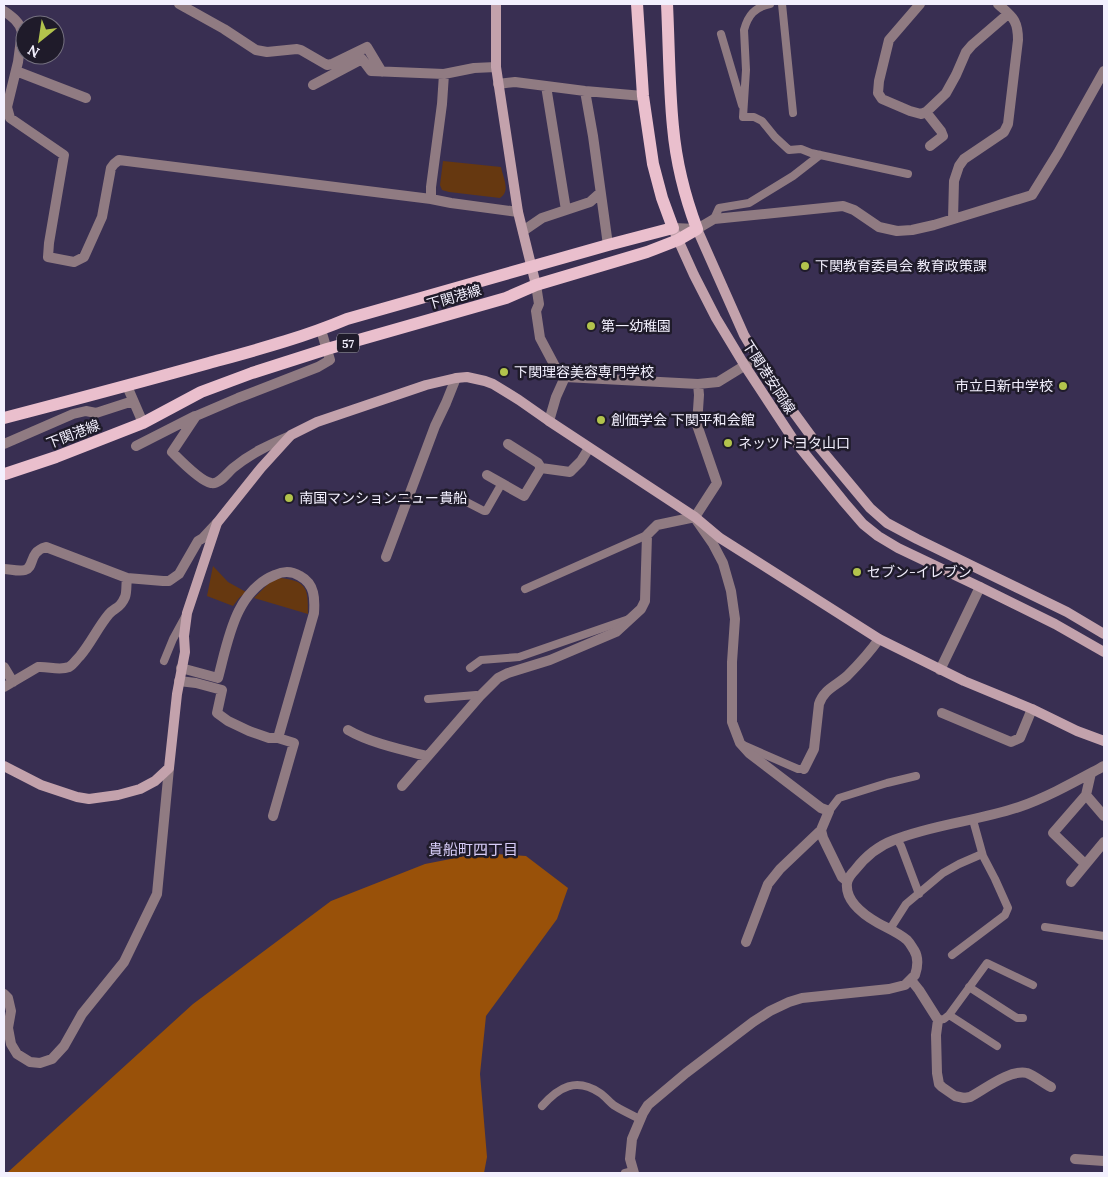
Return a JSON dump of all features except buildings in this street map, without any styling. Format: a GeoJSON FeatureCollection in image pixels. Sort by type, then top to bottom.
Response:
{"type":"FeatureCollection","features":[{"type":"Feature","properties":{"kind":"main road"},"geometry":{"type":"LineString","coordinates":[[637,4],[643,96],[653,164],[662,198],[673,228]]}},
{"type":"Feature","properties":{"kind":"main road"},"geometry":{"type":"LineString","coordinates":[[667,4],[673,128],[689,208],[697,229]]}},
{"type":"Feature","properties":{"kind":"main road","name":"下関港線"},"geometry":{"type":"LineString","coordinates":[[4,418],[127,386],[321,330],[347,319],[673,228]]}},
{"type":"Feature","properties":{"kind":"main road","name":"下関港線"},"geometry":{"type":"LineString","coordinates":[[5,474],[64,454],[143,423],[220,384],[290,360],[506,298],[536,286],[647,252],[678,240],[697,229]]}},
{"type":"Feature","properties":{"kind":"street"},"geometry":{"type":"LineString","coordinates":[[179,4],[224,29],[256,50],[267,52],[297,49],[327,65],[367,48],[382,72]]}},
{"type":"Feature","properties":{"kind":"street"},"geometry":{"type":"LineString","coordinates":[[496,4],[496,67],[518,212],[536,286],[539,304],[536,311],[540,338],[557,370],[565,377],[698,384],[718,382],[757,358]]}},
{"type":"Feature","properties":{"kind":"street"},"geometry":{"type":"LineString","coordinates":[[920,4],[889,40],[879,80],[878,93],[882,99],[921,114],[926,112],[946,93],[966,52],[972,45],[1008,14]]}},
{"type":"Feature","properties":{"kind":"street"},"geometry":{"type":"LineString","coordinates":[[953,219],[954,181],[959,166],[964,159],[1004,132],[1008,124],[1018,30],[1014,20],[998,4]]}},
{"type":"Feature","properties":{"kind":"street"},"geometry":{"type":"LineString","coordinates":[[4,11],[13,17],[21,27],[22,32],[16,71],[7,107],[10,118],[64,155],[48,256],[74,262],[84,256],[102,217],[111,168],[119,160],[431,199],[518,212]]}},
{"type":"Feature","properties":{"kind":"street"},"geometry":{"type":"LineString","coordinates":[[313,85],[362,59],[371,71],[382,72],[444,74],[474,68],[496,67]]}},
{"type":"Feature","properties":{"kind":"street"},"geometry":{"type":"LineString","coordinates":[[16,71],[86,98]]}},
{"type":"Feature","properties":{"kind":"street"},"geometry":{"type":"LineString","coordinates":[[673,228],[697,229],[714,219],[843,206],[854,210],[879,226],[897,231],[912,230],[1032,195],[1104,71]]}},
{"type":"Feature","properties":{"kind":"street"},"geometry":{"type":"LineString","coordinates":[[431,199],[430,187],[442,104],[444,74]]}},
{"type":"Feature","properties":{"kind":"street"},"geometry":{"type":"LineString","coordinates":[[498,84],[515,82],[643,96]]}},
{"type":"Feature","properties":{"kind":"street"},"geometry":{"type":"LineString","coordinates":[[546,86],[566,210]]}},
{"type":"Feature","properties":{"kind":"street"},"geometry":{"type":"LineString","coordinates":[[585,91],[608,245]]}},
{"type":"Feature","properties":{"kind":"street"},"geometry":{"type":"LineString","coordinates":[[926,112],[943,136],[930,146]]}},
{"type":"Feature","properties":{"kind":"street"},"geometry":{"type":"LineString","coordinates":[[522,231],[542,218],[590,202],[600,193]]}},
{"type":"Feature","properties":{"kind":"street","name":"下関港安岡線"},"geometry":{"type":"LineString","coordinates":[[673,228],[716,318],[745,366],[793,439],[863,524],[898,548],[1055,624],[1104,652]]}},
{"type":"Feature","properties":{"kind":"street","name":"下関港安岡線"},"geometry":{"type":"LineString","coordinates":[[697,229],[744,335],[773,384],[819,448],[870,508],[887,523],[1067,612],[1104,634]]}},
{"type":"Feature","properties":{"kind":"street"},"geometry":{"type":"LineString","coordinates":[[136,446],[196,416],[318,367],[330,360],[321,330]]}},
{"type":"Feature","properties":{"kind":"street"},"geometry":{"type":"LineString","coordinates":[[196,416],[172,452],[185,465],[210,483],[214,483],[218,482],[234,467],[260,449],[324,420],[426,385],[467,377],[484,380],[519,400],[695,517],[720,538],[879,639],[964,681],[1104,741]]}},
{"type":"Feature","properties":{"kind":"street"},"geometry":{"type":"LineString","coordinates":[[549,421],[556,397],[565,377]]}},
{"type":"Feature","properties":{"kind":"street"},"geometry":{"type":"LineString","coordinates":[[386,557],[435,426],[456,378]]}},
{"type":"Feature","properties":{"kind":"street"},"geometry":{"type":"LineString","coordinates":[[402,786],[498,678],[550,660],[616,632],[641,609],[645,601],[647,535],[657,525],[695,517],[717,483],[697,425],[698,384]]}},
{"type":"Feature","properties":{"kind":"street"},"geometry":{"type":"LineString","coordinates":[[127,386],[143,423]]}},
{"type":"Feature","properties":{"kind":"street"},"geometry":{"type":"LineString","coordinates":[[4,444],[73,414],[86,411],[96,413],[133,401]]}},
{"type":"Feature","properties":{"kind":"street"},"geometry":{"type":"LineString","coordinates":[[4,568],[26,570],[29,568],[35,553],[39,549],[46,547],[127,578],[169,581],[175,578],[183,567],[198,541],[217,523],[261,468],[291,435]]}},
{"type":"Feature","properties":{"kind":"street"},"geometry":{"type":"LineString","coordinates":[[508,444],[538,463],[541,468]]}},
{"type":"Feature","properties":{"kind":"street"},"geometry":{"type":"LineString","coordinates":[[541,468],[570,472],[581,461],[589,448]]}},
{"type":"Feature","properties":{"kind":"street"},"geometry":{"type":"LineString","coordinates":[[488,475],[524,496],[541,468]]}},
{"type":"Feature","properties":{"kind":"street"},"geometry":{"type":"LineString","coordinates":[[695,517],[723,563],[731,591],[735,619],[732,662],[732,722],[740,744],[821,808],[829,812],[821,830],[780,869],[768,884],[746,942]]}},
{"type":"Feature","properties":{"kind":"street"},"geometry":{"type":"LineString","coordinates":[[4,994],[8,998],[11,1011],[8,1028],[11,1044],[17,1054],[30,1062],[40,1063],[52,1059],[64,1046],[82,1014],[124,962],[158,894],[169,768],[184,652],[187,613],[217,523]]}},
{"type":"Feature","properties":{"kind":"street"},"geometry":{"type":"LineString","coordinates":[[181,668],[218,678],[233,622],[244,600],[262,582],[282,572],[292,573],[306,580],[314,594],[314,613],[278,738]]}},
{"type":"Feature","properties":{"kind":"street"},"geometry":{"type":"LineString","coordinates":[[4,687],[38,667],[60,669],[72,665],[88,646],[110,612],[118,608],[125,598],[127,578]]}},
{"type":"Feature","properties":{"kind":"street"},"geometry":{"type":"LineString","coordinates":[[940,670],[980,587]]}},
{"type":"Feature","properties":{"kind":"street"},"geometry":{"type":"LineString","coordinates":[[804,769],[814,749],[820,700],[825,692],[847,676],[879,639]]}},
{"type":"Feature","properties":{"kind":"street"},"geometry":{"type":"LineString","coordinates":[[4,667],[13,682]]}},
{"type":"Feature","properties":{"kind":"street"},"geometry":{"type":"LineString","coordinates":[[179,681],[222,690],[217,713],[228,721],[250,731],[269,738],[278,738],[294,743],[273,816]]}},
{"type":"Feature","properties":{"kind":"street"},"geometry":{"type":"LineString","coordinates":[[942,713],[1011,742],[1020,738],[1032,709]]}},
{"type":"Feature","properties":{"kind":"street"},"geometry":{"type":"LineString","coordinates":[[348,730],[375,741],[427,756]]}},
{"type":"Feature","properties":{"kind":"street"},"geometry":{"type":"LineString","coordinates":[[4,766],[41,785],[78,797],[89,798],[118,795],[140,789],[155,781],[169,768]]}},
{"type":"Feature","properties":{"kind":"street"},"geometry":{"type":"LineString","coordinates":[[630,1173],[630,1150],[635,1129],[648,1105],[686,1073],[753,1022],[770,1011],[802,998],[889,989],[904,985],[916,975],[917,955],[908,941],[876,922],[856,906],[848,891],[847,881],[872,852],[897,839],[1018,808],[1038,800],[1104,766]]}},
{"type":"Feature","properties":{"kind":"street"},"geometry":{"type":"LineString","coordinates":[[1085,864],[1053,832],[1086,795],[1091,773]]}},
{"type":"Feature","properties":{"kind":"street"},"geometry":{"type":"LineString","coordinates":[[1086,795],[1104,816]]}},
{"type":"Feature","properties":{"kind":"street"},"geometry":{"type":"LineString","coordinates":[[821,830],[842,877],[847,881]]}},
{"type":"Feature","properties":{"kind":"street"},"geometry":{"type":"LineString","coordinates":[[1071,882],[1104,842]]}},
{"type":"Feature","properties":{"kind":"street"},"geometry":{"type":"LineString","coordinates":[[911,980],[938,1020],[936,1035],[938,1078],[939,1084],[942,1087],[955,1096],[970,1097],[1005,1077],[1017,1073],[1029,1074],[1051,1087]]}},
{"type":"Feature","properties":{"kind":"street"},"geometry":{"type":"LineString","coordinates":[[1075,1158],[1104,1161]]}},
{"type":"Feature","properties":{"kind":"lane"},"geometry":{"type":"LineString","coordinates":[[770,4],[761,6],[752,13],[744,30],[746,70],[744,117],[754,117],[762,120],[786,148],[793,150],[801,149],[811,153],[908,174]]}},
{"type":"Feature","properties":{"kind":"lane"},"geometry":{"type":"LineString","coordinates":[[782,4],[793,113]]}},
{"type":"Feature","properties":{"kind":"lane"},"geometry":{"type":"LineString","coordinates":[[721,34],[744,109]]}},
{"type":"Feature","properties":{"kind":"lane"},"geometry":{"type":"LineString","coordinates":[[714,219],[719,208],[749,203],[793,176],[820,155]]}},
{"type":"Feature","properties":{"kind":"lane"},"geometry":{"type":"LineString","coordinates":[[457,497],[484,511],[502,483]]}},
{"type":"Feature","properties":{"kind":"lane"},"geometry":{"type":"LineString","coordinates":[[525,589],[647,535]]}},
{"type":"Feature","properties":{"kind":"lane"},"geometry":{"type":"LineString","coordinates":[[164,661],[187,613]]}},
{"type":"Feature","properties":{"kind":"lane"},"geometry":{"type":"LineString","coordinates":[[470,668],[480,660],[519,657],[633,617]]}},
{"type":"Feature","properties":{"kind":"lane"},"geometry":{"type":"LineString","coordinates":[[428,699],[480,696]]}},
{"type":"Feature","properties":{"kind":"lane"},"geometry":{"type":"LineString","coordinates":[[740,744],[798,769],[804,769]]}},
{"type":"Feature","properties":{"kind":"lane"},"geometry":{"type":"LineString","coordinates":[[829,812],[839,798],[916,776]]}},
{"type":"Feature","properties":{"kind":"lane"},"geometry":{"type":"LineString","coordinates":[[952,955],[1005,915],[1008,908],[982,854],[973,820]]}},
{"type":"Feature","properties":{"kind":"lane"},"geometry":{"type":"LineString","coordinates":[[897,839],[919,894]]}},
{"type":"Feature","properties":{"kind":"lane"},"geometry":{"type":"LineString","coordinates":[[890,930],[906,904],[943,873],[958,864],[982,854]]}},
{"type":"Feature","properties":{"kind":"lane"},"geometry":{"type":"LineString","coordinates":[[1045,927],[1104,936]]}},
{"type":"Feature","properties":{"kind":"lane"},"geometry":{"type":"LineString","coordinates":[[938,1020],[944,1019],[949,1015],[987,963],[1033,985]]}},
{"type":"Feature","properties":{"kind":"lane"},"geometry":{"type":"LineString","coordinates":[[969,987],[1017,1018],[1023,1018]]}},
{"type":"Feature","properties":{"kind":"lane"},"geometry":{"type":"LineString","coordinates":[[949,1015],[996,1046]]}},
{"type":"Feature","properties":{"kind":"lane"},"geometry":{"type":"LineString","coordinates":[[542,1106],[570,1085],[579,1085],[586,1086],[602,1094],[614,1106],[640,1119]]}},
{"type":"Feature","properties":{"kind":"shaded area"},"geometry":{"type":"Polygon","coordinates":[[[443,161],[501,167],[506,188],[505,192],[500,198],[442,190],[440,185],[443,161]]]}},
{"type":"Feature","properties":{"kind":"shaded area"},"geometry":{"type":"Polygon","coordinates":[[[213,566],[228,582],[246,592],[233,606],[207,596],[213,566]]]}},
{"type":"Feature","properties":{"kind":"shaded area"},"geometry":{"type":"Polygon","coordinates":[[[281,578],[290,579],[305,588],[308,599],[308,614],[254,598],[271,581],[281,578]]]}},
{"type":"Feature","properties":{"kind":"shaded area"},"geometry":{"type":"Polygon","coordinates":[[[481,853],[526,856],[568,888],[557,919],[486,1016],[480,1074],[487,1157],[484,1173],[7,1173],[193,1004],[331,901],[425,864],[481,853]]]}},
{"type":"Feature","properties":{"kind":"place","name":"下関教育委員会 教育政策課"},"geometry":{"type":"Point","coordinates":[805,266]}},
{"type":"Feature","properties":{"kind":"place","name":"第一幼稚園"},"geometry":{"type":"Point","coordinates":[591,326]}},
{"type":"Feature","properties":{"kind":"place","name":"下関理容美容専門学校"},"geometry":{"type":"Point","coordinates":[504,372]}},
{"type":"Feature","properties":{"kind":"place","name":"市立日新中学校"},"geometry":{"type":"Point","coordinates":[1063,386]}},
{"type":"Feature","properties":{"kind":"place","name":"創価学会 下関平和会館"},"geometry":{"type":"Point","coordinates":[601,420]}},
{"type":"Feature","properties":{"kind":"place","name":"ネッツトヨタ山口"},"geometry":{"type":"Point","coordinates":[728,443]}},
{"type":"Feature","properties":{"kind":"place","name":"南国マンションニュー貴船"},"geometry":{"type":"Point","coordinates":[289,498]}},
{"type":"Feature","properties":{"kind":"place","name":"セブン-イレブン"},"geometry":{"type":"Point","coordinates":[857,572]}},
{"type":"Feature","properties":{"kind":"district","name":"貴船町四丁目"},"geometry":{"type":"Point","coordinates":[473,849]}}]}
